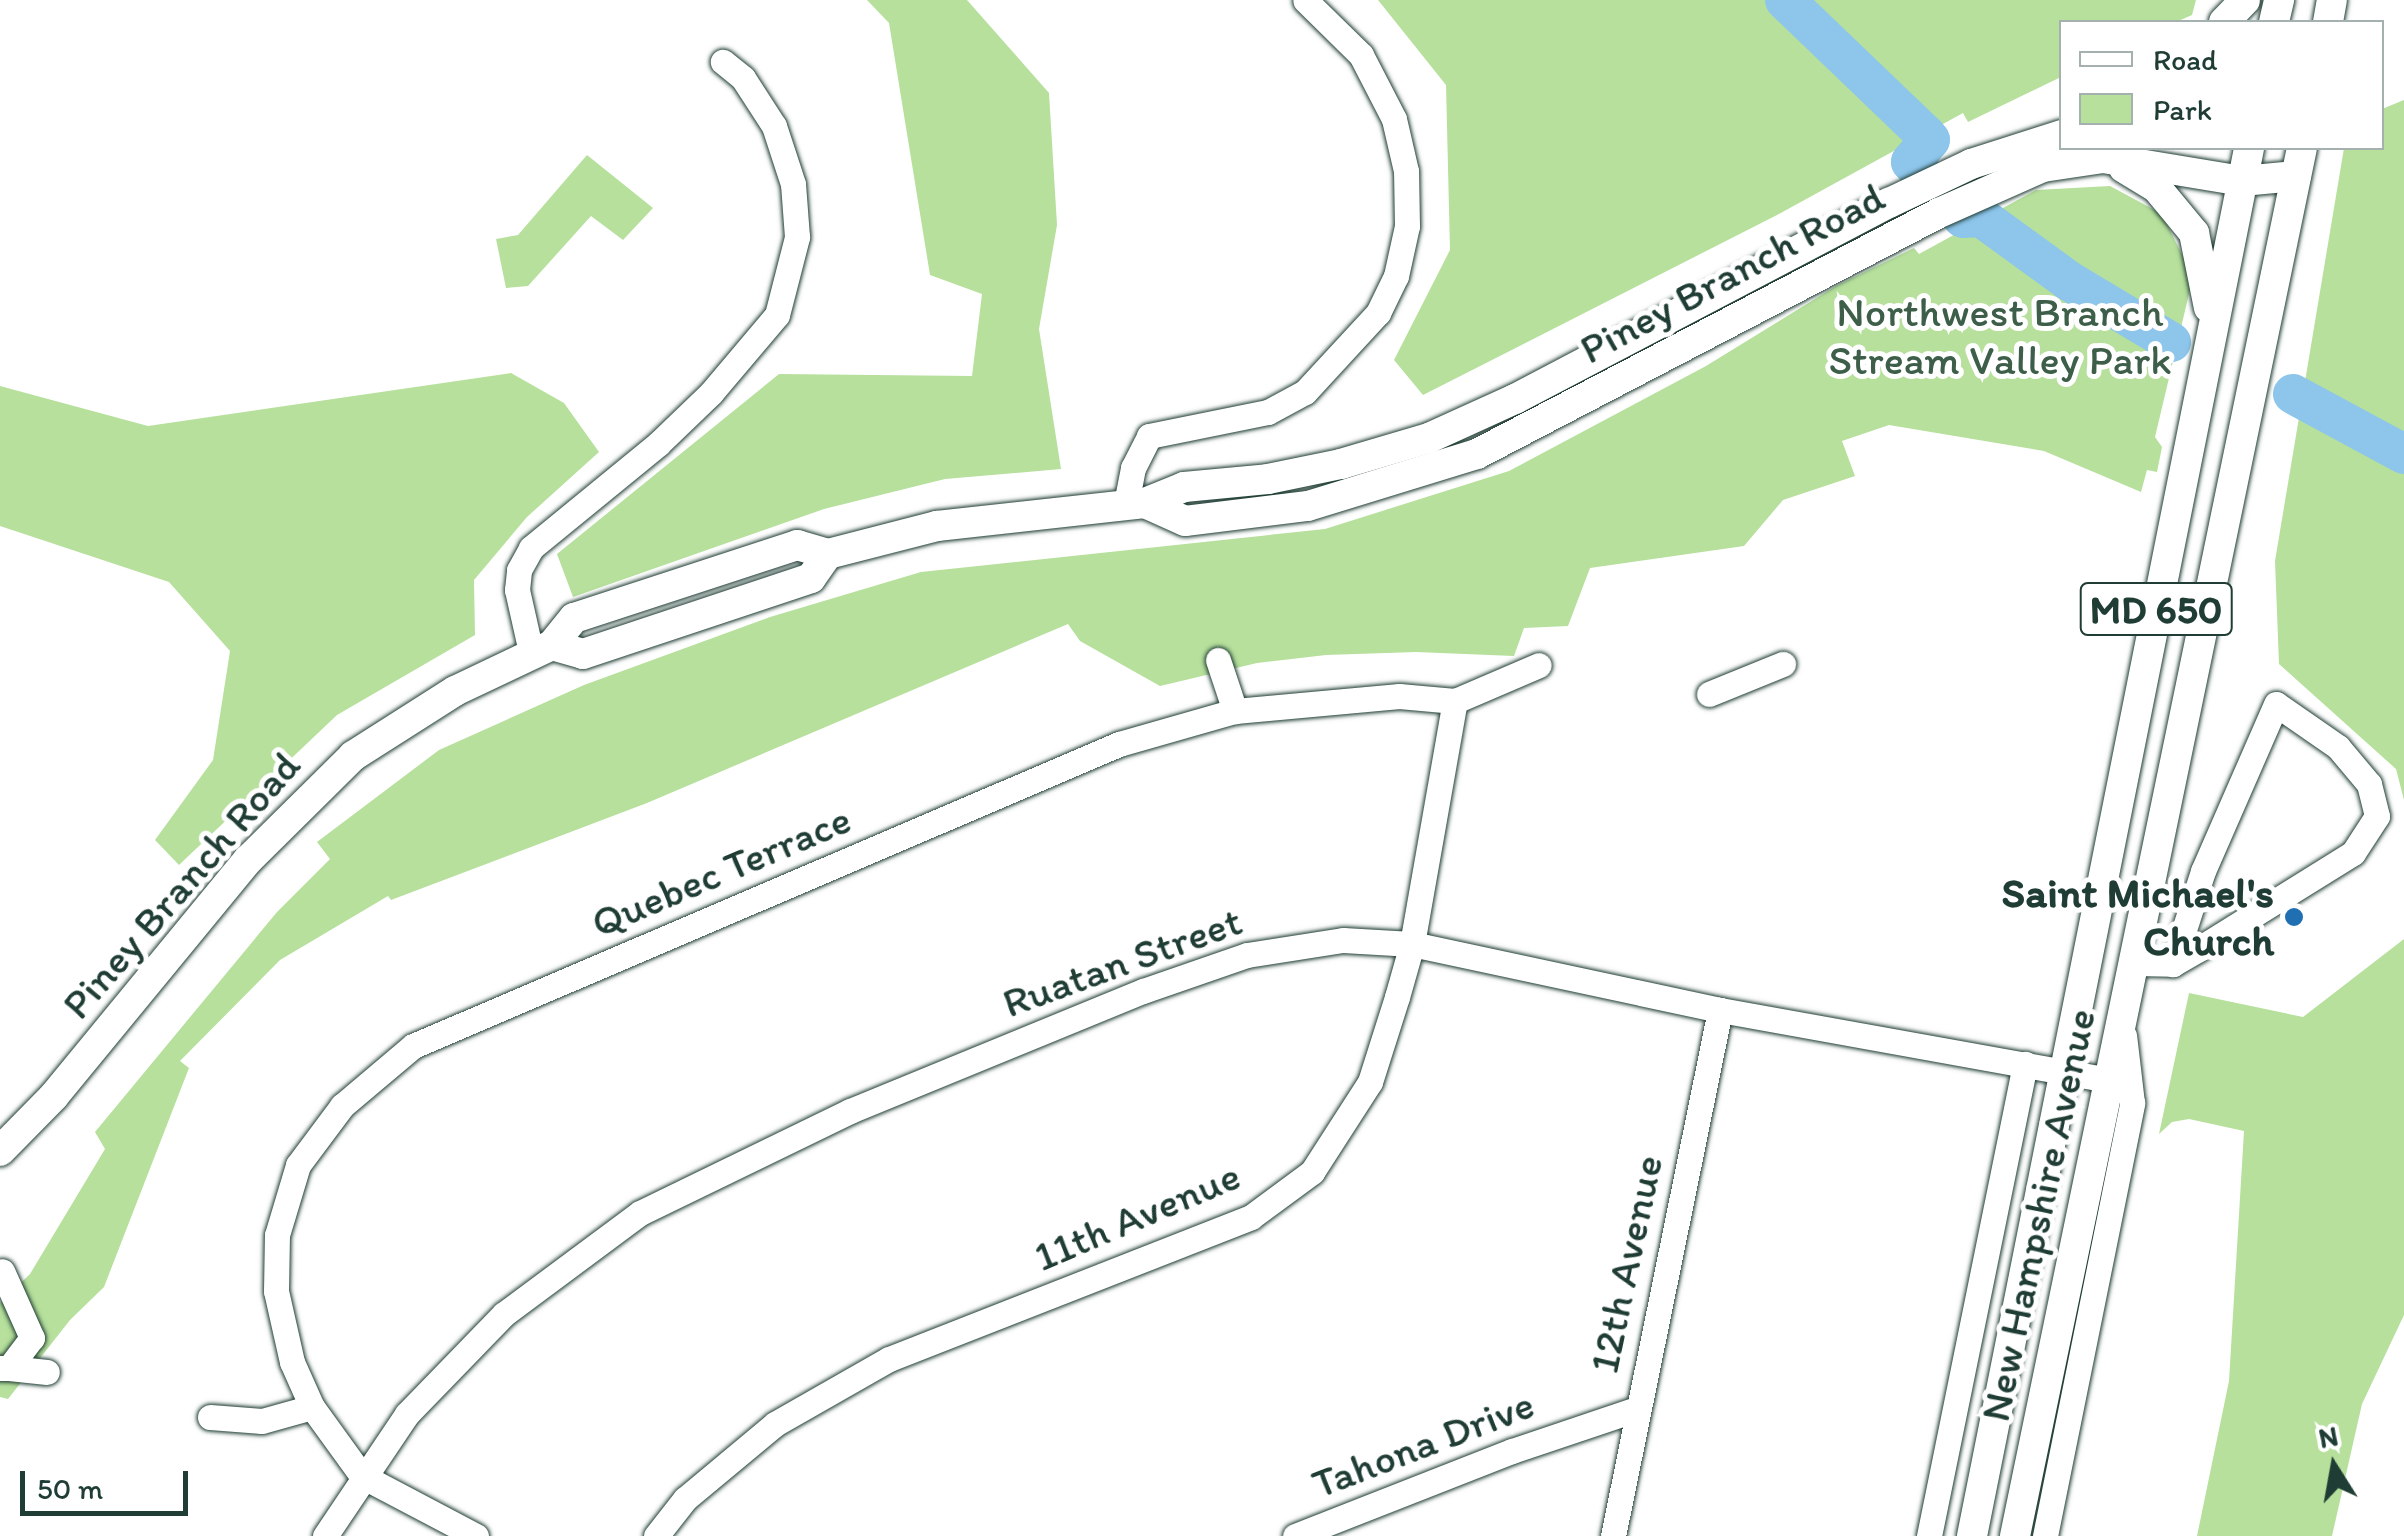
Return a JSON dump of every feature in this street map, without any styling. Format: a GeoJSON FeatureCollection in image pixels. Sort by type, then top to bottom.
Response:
{"type":"FeatureCollection","features":[{"type":"Feature","properties":{"kind":"main road"},"geometry":{"type":"LineString","coordinates":[[2226,20],[2245,0]]}},
{"type":"Feature","properties":{"kind":"main road"},"geometry":{"type":"LineString","coordinates":[[1971,164],[2059,117]]}},
{"type":"Feature","properties":{"kind":"main road","name":"Piney Branch Road"},"geometry":{"type":"LineString","coordinates":[[0,1151],[54,1096],[248,860],[353,756],[455,691],[542,649],[574,618],[796,545],[828,554],[937,526],[1136,504],[1184,486],[1286,475],[1428,438],[1515,399],[1916,190],[1971,164],[2059,136]]}},
{"type":"Feature","properties":{"kind":"main road","name":"Piney Branch Road"},"geometry":{"type":"LineString","coordinates":[[1136,504],[1186,521],[1308,506],[1477,454],[1938,213],[2043,166],[2103,158],[2242,157],[2299,162]]}},
{"type":"Feature","properties":{"kind":"main road","name":"New Hampshire Avenue"},"geometry":{"type":"LineString","coordinates":[[1972,1536],[2068,1072],[2242,157]]}},
{"type":"Feature","properties":{"kind":"main road"},"geometry":{"type":"LineString","coordinates":[[2103,158],[2156,187],[2187,222],[2200,255],[2212,327]]}},
{"type":"Feature","properties":{"kind":"main road","name":"New Hampshire Avenue"},"geometry":{"type":"LineString","coordinates":[[2015,1536],[2299,162]]}},
{"type":"Feature","properties":{"kind":"street"},"geometry":{"type":"LineString","coordinates":[[1136,504],[1132,468],[1148,436],[1268,412],[1305,392],[1378,314],[1396,276],[1407,226],[1406,171],[1394,119],[1360,55],[1305,0]]}},
{"type":"Feature","properties":{"kind":"street"},"geometry":{"type":"LineString","coordinates":[[542,649],[517,590],[519,570],[531,548],[672,431],[711,393],[777,314],[797,237],[793,184],[774,126],[743,78],[722,62]]}},
{"type":"Feature","properties":{"kind":"street"},"geometry":{"type":"LineString","coordinates":[[1218,660],[1235,711]]}},
{"type":"Feature","properties":{"kind":"street"},"geometry":{"type":"LineString","coordinates":[[1709,694],[1783,664]]}},
{"type":"Feature","properties":{"kind":"street"},"geometry":{"type":"LineString","coordinates":[[1455,701],[1539,665]]}},
{"type":"Feature","properties":{"kind":"street","name":"Quebec Terrace"},"geometry":{"type":"LineString","coordinates":[[362,1476],[312,1406],[292,1362],[276,1292],[277,1235],[298,1165],[342,1106],[413,1046],[1119,744],[1235,711],[1399,696],[1455,701]]}},
{"type":"Feature","properties":{"kind":"street","name":"11th Avenue"},"geometry":{"type":"LineString","coordinates":[[656,1536],[685,1499],[775,1424],[889,1359],[1251,1217],[1312,1172],[1370,1082],[1412,944],[1455,701]]}},
{"type":"Feature","properties":{"kind":"street"},"geometry":{"type":"LineString","coordinates":[[2134,962],[2173,964],[2353,853],[2378,816],[2369,784],[2338,747],[2276,704],[2202,871],[2173,964]]}},
{"type":"Feature","properties":{"kind":"street"},"geometry":{"type":"LineString","coordinates":[[2192,912],[2216,938]]}},
{"type":"Feature","properties":{"kind":"street","name":"Ruatan Street"},"geometry":{"type":"LineString","coordinates":[[325,1536],[406,1414],[504,1314],[640,1213],[850,1111],[1196,971],[1298,945],[1343,940],[1412,944],[1720,1010],[2110,1080]]}},
{"type":"Feature","properties":{"kind":"street","name":"12th Avenue"},"geometry":{"type":"LineString","coordinates":[[1612,1536],[1720,1010]]}},
{"type":"Feature","properties":{"kind":"street"},"geometry":{"type":"LineString","coordinates":[[2045,1536],[2132,1103],[2122,1020]]}},
{"type":"Feature","properties":{"kind":"street"},"geometry":{"type":"LineString","coordinates":[[1929,1536],[2025,1064]]}},
{"type":"Feature","properties":{"kind":"street"},"geometry":{"type":"LineString","coordinates":[[2,1271],[32,1338],[5,1368]]}},
{"type":"Feature","properties":{"kind":"street"},"geometry":{"type":"LineString","coordinates":[[5,1368],[47,1372]]}},
{"type":"Feature","properties":{"kind":"street"},"geometry":{"type":"LineString","coordinates":[[210,1417],[262,1421],[312,1406]]}},
{"type":"Feature","properties":{"kind":"street","name":"Tahona Drive"},"geometry":{"type":"LineString","coordinates":[[1294,1536],[1512,1451],[1637,1409]]}},
{"type":"Feature","properties":{"kind":"street"},"geometry":{"type":"LineString","coordinates":[[362,1476],[476,1536]]}},
{"type":"Feature","properties":{"kind":"green space"},"geometry":{"type":"Polygon","coordinates":[[[867,0],[967,0],[1049,93],[1057,225],[1039,329],[1061,469],[945,479],[824,509],[573,597],[557,554],[779,374],[972,376],[982,294],[930,275],[889,23],[867,0]]]}},
{"type":"Feature","properties":{"kind":"green space"},"geometry":{"type":"Polygon","coordinates":[[[1378,0],[2196,0],[2192,15],[2181,20],[2059,20],[2059,78],[1968,122],[1963,113],[1777,215],[1423,395],[1394,360],[1450,250],[1446,85],[1378,0]]]}},
{"type":"Feature","properties":{"kind":"green space"},"geometry":{"type":"Polygon","coordinates":[[[2404,100],[2404,800],[2396,769],[2279,664],[2275,561],[2344,150],[2384,150],[2384,108],[2404,100]]]}},
{"type":"Feature","properties":{"kind":"green space"},"geometry":{"type":"Polygon","coordinates":[[[587,155],[653,208],[623,240],[591,216],[528,286],[506,288],[496,239],[518,235],[587,155]]]}},
{"type":"Feature","properties":{"kind":"green space","name":"Northwest Branch Stream Valley Park"},"geometry":{"type":"Polygon","coordinates":[[[2110,186],[2162,214],[2193,277],[2155,437],[2162,447],[2157,472],[2147,470],[2141,492],[2044,451],[1889,425],[1842,441],[1855,476],[1783,500],[1744,546],[1590,568],[1568,626],[1524,628],[1514,656],[1416,652],[1326,655],[1257,663],[1160,686],[1080,641],[1068,624],[647,803],[391,900],[388,896],[280,960],[180,1061],[189,1068],[104,1287],[70,1320],[8,1399],[0,1397],[0,1303],[30,1274],[105,1149],[95,1132],[277,912],[330,859],[317,842],[439,750],[584,685],[770,617],[921,572],[1325,529],[1509,471],[1706,366],[1836,286],[1914,248],[1919,254],[2036,190],[2110,186]]]}},
{"type":"Feature","properties":{"kind":"green space"},"geometry":{"type":"Polygon","coordinates":[[[511,373],[564,403],[599,452],[527,517],[474,580],[475,635],[337,715],[179,865],[155,840],[213,760],[230,651],[169,582],[0,526],[0,386],[148,426],[511,373]]]}},
{"type":"Feature","properties":{"kind":"green space"},"geometry":{"type":"Polygon","coordinates":[[[2404,939],[2404,1315],[2362,1404],[2332,1536],[2197,1536],[2229,1381],[2244,1131],[2189,1119],[2172,1122],[2159,1134],[2189,993],[2303,1017],[2404,939]]]}},
{"type":"Feature","properties":{"kind":"waterway"},"geometry":{"type":"LineString","coordinates":[[1785,0],[1926,135],[1930,140],[1911,162],[1963,218],[1981,217],[2069,281],[2171,342]]}},
{"type":"Feature","properties":{"kind":"waterway"},"geometry":{"type":"LineString","coordinates":[[2293,394],[2404,454]]}},
{"type":"Feature","properties":{"kind":"place","name":"Saint Michael's Church"},"geometry":{"type":"Point","coordinates":[2294,917]}}]}
